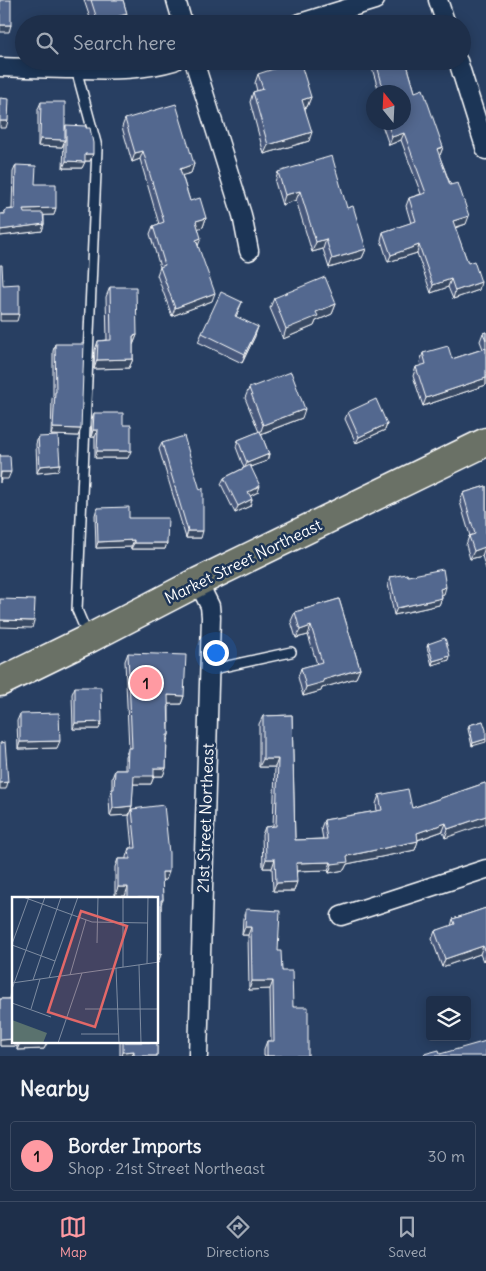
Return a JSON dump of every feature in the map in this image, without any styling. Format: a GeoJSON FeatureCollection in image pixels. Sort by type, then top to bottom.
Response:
{"type":"FeatureCollection","features":[{"type":"Feature","properties":{"kind":"main road","name":"Market Street Northeast"},"geometry":{"type":"LineString","coordinates":[[0,682],[198,582],[486,442]]}},
{"type":"Feature","properties":{"kind":"street"},"geometry":{"type":"LineString","coordinates":[[176,0],[180,15]]}},
{"type":"Feature","properties":{"kind":"street"},"geometry":{"type":"LineString","coordinates":[[326,15],[375,0]]}},
{"type":"Feature","properties":{"kind":"street"},"geometry":{"type":"LineString","coordinates":[[438,0],[443,15]]}},
{"type":"Feature","properties":{"kind":"street"},"geometry":{"type":"LineString","coordinates":[[0,67],[15,67]]}},
{"type":"Feature","properties":{"kind":"street"},"geometry":{"type":"LineString","coordinates":[[197,70],[242,215],[249,251]]}},
{"type":"Feature","properties":{"kind":"street"},"geometry":{"type":"LineString","coordinates":[[461,70],[486,150]]}},
{"type":"Feature","properties":{"kind":"street","name":"21st Street Northeast"},"geometry":{"type":"LineString","coordinates":[[198,582],[210,606],[211,617],[198,1056]]}},
{"type":"Feature","properties":{"kind":"street"},"geometry":{"type":"LineString","coordinates":[[341,916],[486,869]]}},
{"type":"Feature","properties":{"kind":"lane"},"geometry":{"type":"LineString","coordinates":[[76,70],[97,149],[77,610],[90,638]]}},
{"type":"Feature","properties":{"kind":"lane"},"geometry":{"type":"LineString","coordinates":[[209,670],[291,652]]}},
{"type":"Feature","properties":{"kind":"building"},"geometry":{"type":"Polygon","coordinates":[[[0,0],[11,0],[11,25],[0,25],[0,0]]]}},
{"type":"Feature","properties":{"kind":"building"},"geometry":{"type":"Polygon","coordinates":[[[91,0],[123,0],[127,14],[123,15],[96,15],[91,0]]]}},
{"type":"Feature","properties":{"kind":"building"},"geometry":{"type":"Polygon","coordinates":[[[270,70],[303,70],[311,97],[302,100],[312,132],[268,145],[253,92],[263,89],[258,74],[270,70]]]}},
{"type":"Feature","properties":{"kind":"building"},"geometry":{"type":"Polygon","coordinates":[[[378,70],[409,70],[415,92],[423,89],[443,147],[437,149],[450,185],[458,183],[469,216],[453,221],[468,263],[474,261],[481,282],[455,291],[451,279],[433,285],[419,245],[391,255],[383,232],[416,221],[409,198],[426,193],[404,133],[392,137],[390,130],[411,130],[411,85],[382,85],[378,70]]]}},
{"type":"Feature","properties":{"kind":"building"},"geometry":{"type":"Polygon","coordinates":[[[0,98],[9,99],[8,121],[0,121],[0,98]]]}},
{"type":"Feature","properties":{"kind":"building"},"geometry":{"type":"Polygon","coordinates":[[[41,102],[65,102],[65,140],[40,139],[41,102]]]}},
{"type":"Feature","properties":{"kind":"building"},"geometry":{"type":"Polygon","coordinates":[[[176,104],[194,164],[180,169],[190,201],[200,198],[206,218],[196,221],[201,238],[196,240],[215,293],[175,308],[160,267],[165,265],[153,226],[164,222],[143,151],[135,153],[125,119],[176,104]]]}},
{"type":"Feature","properties":{"kind":"building"},"geometry":{"type":"Polygon","coordinates":[[[66,125],[90,128],[93,154],[85,154],[85,162],[66,161],[66,125]]]}},
{"type":"Feature","properties":{"kind":"building"},"geometry":{"type":"Polygon","coordinates":[[[332,156],[347,208],[353,206],[366,249],[332,259],[326,239],[316,242],[300,191],[285,195],[278,172],[332,156]]]}},
{"type":"Feature","properties":{"kind":"building"},"geometry":{"type":"Polygon","coordinates":[[[16,165],[36,166],[35,184],[56,184],[56,208],[23,209],[24,213],[43,213],[44,224],[0,230],[0,214],[5,214],[5,210],[15,209],[16,165]]]}},
{"type":"Feature","properties":{"kind":"building"},"geometry":{"type":"Polygon","coordinates":[[[0,265],[2,265],[3,285],[19,284],[19,314],[0,314],[0,265]]]}},
{"type":"Feature","properties":{"kind":"building"},"geometry":{"type":"Polygon","coordinates":[[[325,277],[336,304],[316,312],[318,316],[286,329],[274,298],[325,277]]]}},
{"type":"Feature","properties":{"kind":"building"},"geometry":{"type":"Polygon","coordinates":[[[110,287],[136,287],[137,335],[133,336],[133,359],[97,360],[98,341],[111,340],[110,287]]]}},
{"type":"Feature","properties":{"kind":"building"},"geometry":{"type":"Polygon","coordinates":[[[221,292],[242,302],[235,316],[258,327],[245,354],[202,333],[221,292]]]}},
{"type":"Feature","properties":{"kind":"building"},"geometry":{"type":"Polygon","coordinates":[[[55,344],[84,344],[81,429],[53,428],[56,392],[55,344]]]}},
{"type":"Feature","properties":{"kind":"building"},"geometry":{"type":"Polygon","coordinates":[[[448,346],[452,359],[486,348],[486,378],[426,398],[416,367],[426,364],[423,353],[448,346]]]}},
{"type":"Feature","properties":{"kind":"building"},"geometry":{"type":"Polygon","coordinates":[[[291,372],[305,409],[263,425],[249,388],[291,372]]]}},
{"type":"Feature","properties":{"kind":"building"},"geometry":{"type":"Polygon","coordinates":[[[376,399],[387,424],[359,437],[348,412],[376,399]]]}},
{"type":"Feature","properties":{"kind":"building"},"geometry":{"type":"Polygon","coordinates":[[[94,413],[123,413],[123,425],[131,425],[131,451],[97,451],[98,430],[93,430],[94,413]]]}},
{"type":"Feature","properties":{"kind":"building"},"geometry":{"type":"Polygon","coordinates":[[[260,431],[269,454],[247,463],[238,440],[260,431]]]}},
{"type":"Feature","properties":{"kind":"building"},"geometry":{"type":"Polygon","coordinates":[[[58,436],[60,464],[40,466],[38,437],[58,436]]]}},
{"type":"Feature","properties":{"kind":"building"},"geometry":{"type":"Polygon","coordinates":[[[184,436],[200,490],[203,488],[203,531],[188,531],[162,443],[184,436]]]}},
{"type":"Feature","properties":{"kind":"building"},"geometry":{"type":"Polygon","coordinates":[[[0,456],[10,456],[11,472],[1,472],[0,483],[0,456]]]}},
{"type":"Feature","properties":{"kind":"building"},"geometry":{"type":"Polygon","coordinates":[[[250,465],[260,486],[248,492],[252,499],[238,506],[224,478],[250,465]]]}},
{"type":"Feature","properties":{"kind":"building"},"geometry":{"type":"Polygon","coordinates":[[[486,486],[486,550],[485,547],[474,551],[469,536],[475,534],[463,493],[486,486]]]}},
{"type":"Feature","properties":{"kind":"building"},"geometry":{"type":"Polygon","coordinates":[[[129,507],[129,518],[168,518],[167,543],[134,543],[134,540],[98,542],[97,508],[129,507]]]}},
{"type":"Feature","properties":{"kind":"building"},"geometry":{"type":"Polygon","coordinates":[[[443,569],[446,587],[440,589],[442,598],[397,608],[390,577],[407,574],[408,576],[443,569]]]}},
{"type":"Feature","properties":{"kind":"building"},"geometry":{"type":"Polygon","coordinates":[[[0,599],[35,600],[34,621],[0,620],[0,599]]]}},
{"type":"Feature","properties":{"kind":"building"},"geometry":{"type":"Polygon","coordinates":[[[339,599],[360,669],[306,687],[301,668],[322,662],[311,626],[300,630],[295,612],[339,599]]]}},
{"type":"Feature","properties":{"kind":"building"},"geometry":{"type":"Polygon","coordinates":[[[445,638],[450,656],[433,661],[428,644],[445,638]]]}},
{"type":"Feature","properties":{"kind":"building"},"geometry":{"type":"Polygon","coordinates":[[[128,653],[186,655],[184,696],[168,695],[169,735],[167,735],[166,768],[154,768],[154,776],[134,776],[132,806],[113,808],[112,789],[114,789],[115,770],[127,770],[128,748],[132,748],[128,653]]]}},
{"type":"Feature","properties":{"kind":"building"},"geometry":{"type":"Polygon","coordinates":[[[75,687],[101,687],[102,722],[75,723],[75,687]]]}},
{"type":"Feature","properties":{"kind":"building"},"geometry":{"type":"Polygon","coordinates":[[[59,713],[60,741],[20,742],[20,714],[59,713]]]}},
{"type":"Feature","properties":{"kind":"building"},"geometry":{"type":"Polygon","coordinates":[[[292,715],[295,840],[327,839],[324,820],[382,810],[379,795],[408,789],[412,808],[485,783],[486,816],[448,829],[446,823],[417,833],[418,841],[347,856],[348,862],[332,864],[331,862],[296,863],[297,882],[276,883],[275,859],[266,859],[265,827],[276,826],[278,759],[263,759],[263,716],[292,715]]]}},
{"type":"Feature","properties":{"kind":"building"},"geometry":{"type":"Polygon","coordinates":[[[483,721],[486,739],[473,743],[469,725],[483,721]]]}},
{"type":"Feature","properties":{"kind":"building"},"geometry":{"type":"Polygon","coordinates":[[[5,742],[8,782],[0,783],[0,743],[5,742]]]}},
{"type":"Feature","properties":{"kind":"building"},"geometry":{"type":"Polygon","coordinates":[[[164,805],[169,872],[162,872],[161,954],[159,954],[159,897],[128,897],[128,887],[118,887],[118,859],[130,859],[129,848],[136,848],[132,809],[164,805]]]}},
{"type":"Feature","properties":{"kind":"building"},"geometry":{"type":"Polygon","coordinates":[[[486,908],[486,952],[483,946],[445,959],[435,931],[455,924],[453,919],[486,908]]]}},
{"type":"Feature","properties":{"kind":"building"},"geometry":{"type":"Polygon","coordinates":[[[246,909],[280,911],[278,951],[281,951],[282,971],[292,971],[293,1007],[308,1007],[308,1056],[267,1056],[267,1041],[274,1041],[273,981],[252,981],[251,927],[245,927],[246,909]]]}},
{"type":"Feature","properties":{"kind":"building"},"geometry":{"type":"Polygon","coordinates":[[[12,992],[12,1039],[0,1040],[0,999],[11,999],[12,992]]]}},
{"type":"Feature","properties":{"kind":"building"},"geometry":{"type":"Polygon","coordinates":[[[486,1041],[486,1056],[425,1056],[424,1054],[439,1050],[440,1054],[486,1041]]]}},
{"type":"Feature","properties":{"kind":"building"},"geometry":{"type":"Polygon","coordinates":[[[123,1044],[157,1044],[157,1056],[134,1056],[134,1051],[123,1052],[123,1044]]]}},
{"type":"Feature","properties":{"kind":"place","name":"Border Imports"},"geometry":{"type":"Point","coordinates":[146,683]}}]}
